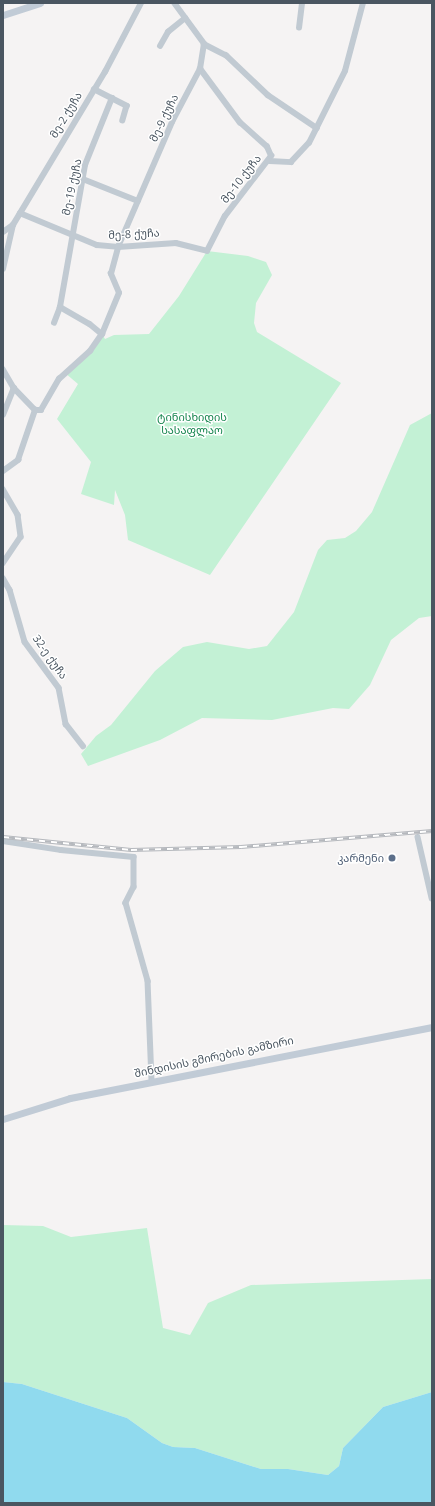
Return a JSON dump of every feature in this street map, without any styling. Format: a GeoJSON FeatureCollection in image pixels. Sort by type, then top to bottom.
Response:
{"type":"FeatureCollection","features":[{"type":"Feature","properties":{"kind":"main road"},"geometry":{"type":"LineString","coordinates":[[3,15],[40,3]]}},
{"type":"Feature","properties":{"kind":"main road","name":"შინდისის გმირების გამზირი"},"geometry":{"type":"LineString","coordinates":[[3,1119],[70,1098],[432,1026]]}},
{"type":"Feature","properties":{"kind":"street","name":"მე-2 ქუჩა"},"geometry":{"type":"LineString","coordinates":[[3,232],[13,225],[94,89],[141,3]]}},
{"type":"Feature","properties":{"kind":"street"},"geometry":{"type":"LineString","coordinates":[[174,3],[204,44],[226,55],[268,95],[317,128]]}},
{"type":"Feature","properties":{"kind":"street"},"geometry":{"type":"LineString","coordinates":[[299,28],[302,3]]}},
{"type":"Feature","properties":{"kind":"street"},"geometry":{"type":"LineString","coordinates":[[270,161],[291,162],[309,143],[344,71],[363,3]]}},
{"type":"Feature","properties":{"kind":"street"},"geometry":{"type":"LineString","coordinates":[[160,46],[168,32],[185,18]]}},
{"type":"Feature","properties":{"kind":"street","name":"მე-9 ქუჩა"},"geometry":{"type":"LineString","coordinates":[[35,410],[41,410],[65,373],[90,351],[102,334],[119,293],[111,274],[118,247],[172,122],[200,70],[204,44]]}},
{"type":"Feature","properties":{"kind":"street","name":"მე-10 ქუჩა"},"geometry":{"type":"LineString","coordinates":[[200,70],[240,124],[271,152],[270,161],[225,216],[207,251]]}},
{"type":"Feature","properties":{"kind":"street"},"geometry":{"type":"LineString","coordinates":[[94,89],[127,106],[123,120]]}},
{"type":"Feature","properties":{"kind":"street","name":"მე-19 ქუჩა"},"geometry":{"type":"LineString","coordinates":[[54,323],[60,307],[85,165],[112,98]]}},
{"type":"Feature","properties":{"kind":"street"},"geometry":{"type":"LineString","coordinates":[[83,180],[138,201]]}},
{"type":"Feature","properties":{"kind":"street","name":"მე-8 ქუჩა"},"geometry":{"type":"LineString","coordinates":[[20,213],[97,245],[118,247],[176,243],[207,251]]}},
{"type":"Feature","properties":{"kind":"street"},"geometry":{"type":"LineString","coordinates":[[3,268],[13,225]]}},
{"type":"Feature","properties":{"kind":"street"},"geometry":{"type":"LineString","coordinates":[[60,307],[90,324],[102,334]]}},
{"type":"Feature","properties":{"kind":"street"},"geometry":{"type":"LineString","coordinates":[[3,369],[14,388],[35,410],[18,460],[3,471]]}},
{"type":"Feature","properties":{"kind":"street"},"geometry":{"type":"LineString","coordinates":[[3,414],[14,388]]}},
{"type":"Feature","properties":{"kind":"street"},"geometry":{"type":"LineString","coordinates":[[3,489],[18,515],[21,537],[3,564]]}},
{"type":"Feature","properties":{"kind":"street","name":"32-ე ქუჩა"},"geometry":{"type":"LineString","coordinates":[[3,578],[10,590],[16,619],[26,642],[59,688],[66,724],[83,746]]}},
{"type":"Feature","properties":{"kind":"street"},"geometry":{"type":"LineString","coordinates":[[418,837],[432,898]]}},
{"type":"Feature","properties":{"kind":"street"},"geometry":{"type":"LineString","coordinates":[[3,841],[134,857],[134,887],[126,903],[148,981],[152,1081]]}},
{"type":"Feature","properties":{"kind":"green space","name":"ტინისხიდის სასაფლაო"},"geometry":{"type":"Polygon","coordinates":[[[207,251],[248,256],[266,262],[272,275],[256,303],[254,323],[257,332],[341,383],[210,575],[128,540],[125,515],[115,490],[114,505],[81,494],[91,462],[57,419],[78,384],[65,373],[90,351],[102,334],[105,339],[114,335],[149,334],[179,296],[207,251]]]}},
{"type":"Feature","properties":{"kind":"green space"},"geometry":{"type":"Polygon","coordinates":[[[432,413],[432,616],[419,618],[391,640],[370,685],[349,709],[333,708],[272,720],[202,718],[160,740],[88,766],[81,754],[96,736],[111,725],[155,671],[183,647],[207,642],[249,649],[267,646],[294,612],[318,550],[327,540],[345,538],[356,531],[372,512],[410,425],[432,413]]]}},
{"type":"Feature","properties":{"kind":"green space"},"geometry":{"type":"Polygon","coordinates":[[[3,1225],[43,1226],[71,1237],[147,1228],[163,1328],[190,1335],[208,1303],[251,1285],[432,1279],[432,1392],[383,1407],[343,1448],[339,1466],[328,1475],[288,1469],[261,1469],[195,1448],[173,1447],[162,1443],[127,1418],[22,1384],[3,1382],[3,1225]]]}},
{"type":"Feature","properties":{"kind":"water"},"geometry":{"type":"Polygon","coordinates":[[[3,1382],[22,1384],[127,1418],[162,1443],[173,1447],[195,1448],[261,1469],[288,1469],[328,1475],[339,1466],[343,1448],[383,1407],[432,1392],[432,1503],[3,1503],[3,1382]]]}},
{"type":"Feature","properties":{"kind":"railway"},"geometry":{"type":"LineString","coordinates":[[3,837],[131,850],[241,847],[432,831]]}},
{"type":"Feature","properties":{"kind":"place","name":"კარმენი"},"geometry":{"type":"Point","coordinates":[392,858]}}]}
